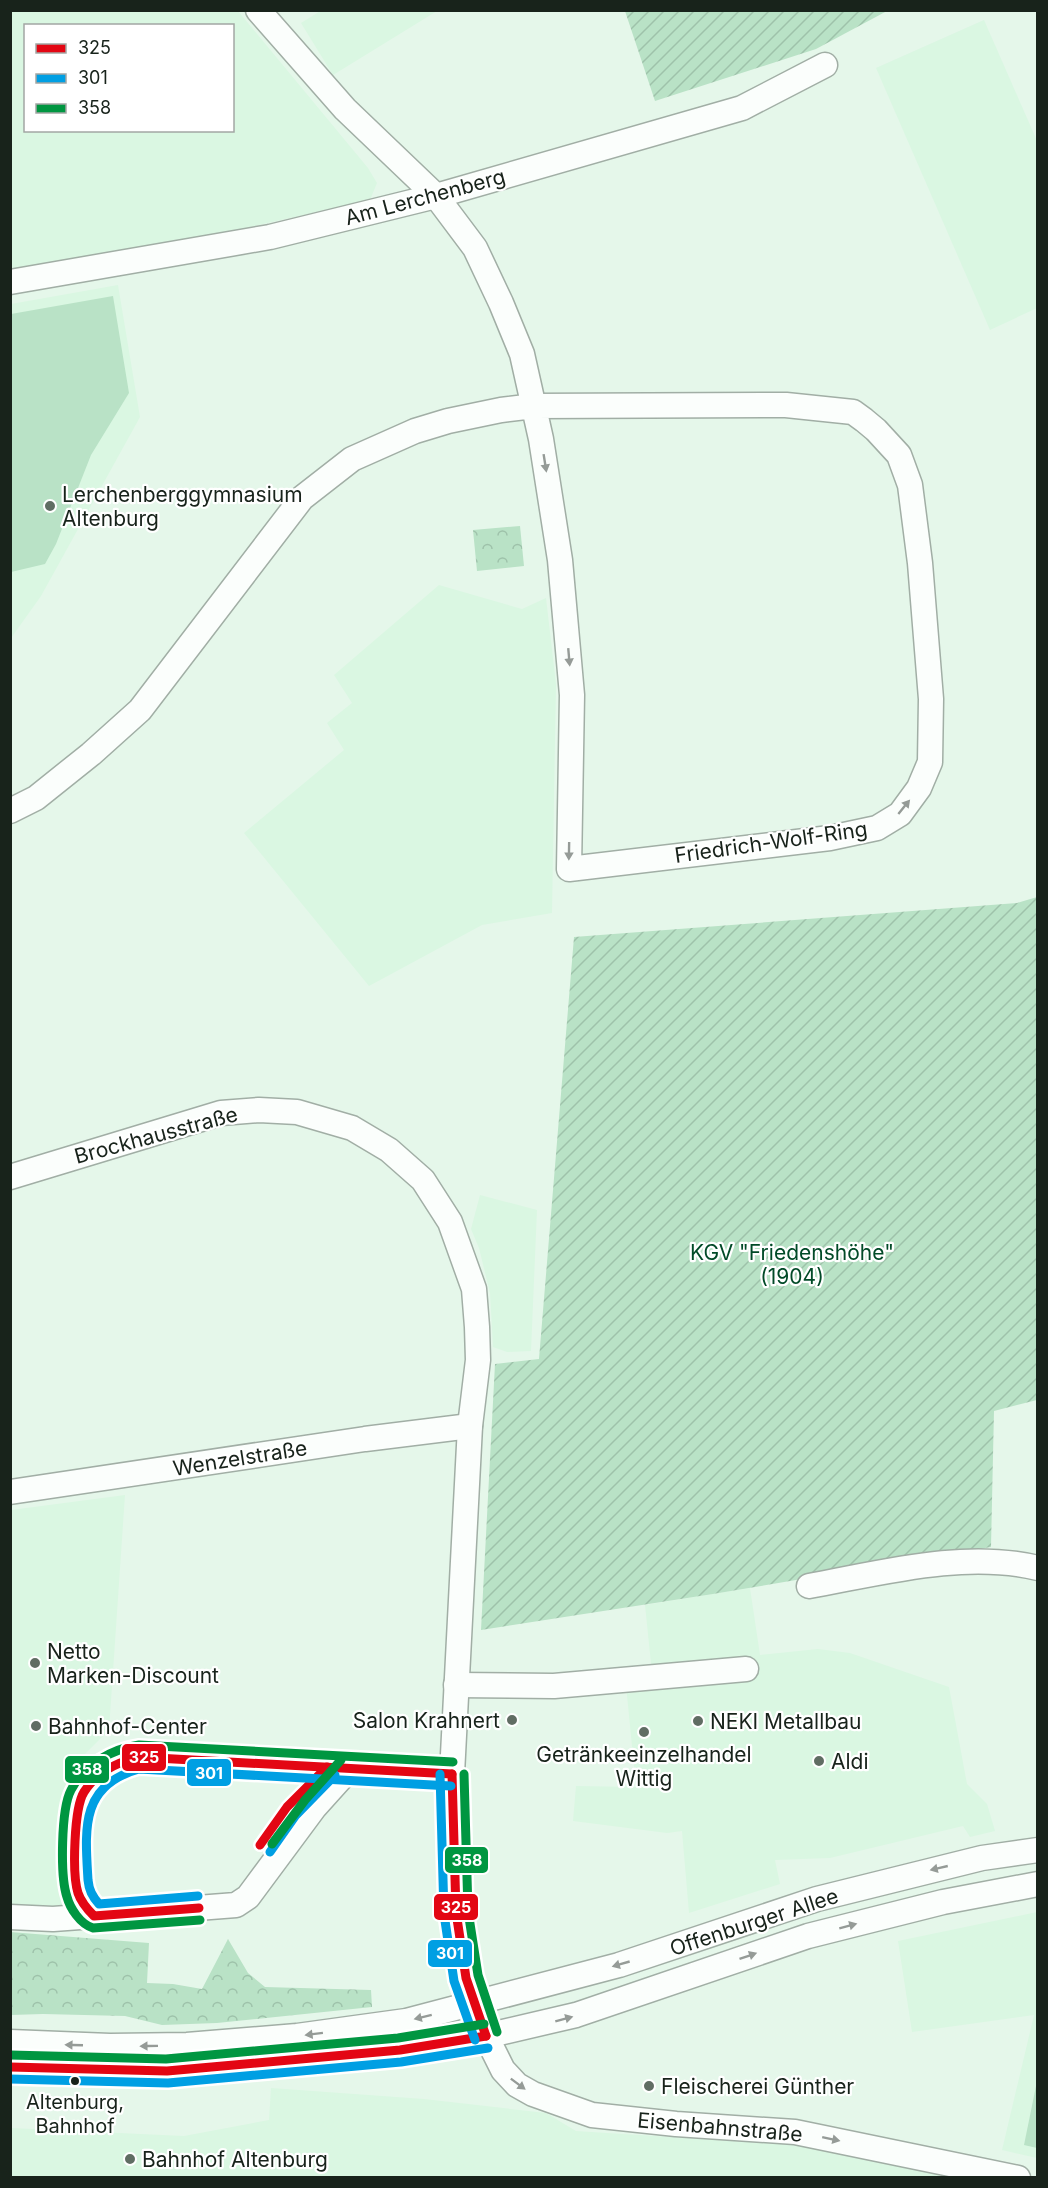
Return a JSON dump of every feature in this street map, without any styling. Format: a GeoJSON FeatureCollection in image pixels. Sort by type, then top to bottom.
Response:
{"type":"FeatureCollection","features":[{"type":"Feature","properties":{"kind":"street"},"geometry":{"type":"LineString","coordinates":[[10,811],[36,798],[91,754],[140,710],[302,498],[352,459],[426,428],[501,410],[534,406],[522,354],[501,303],[474,248],[436,196],[345,109],[258,10]]}},
{"type":"Feature","properties":{"kind":"street","name":"Am Lerchenberg"},"geometry":{"type":"LineString","coordinates":[[10,282],[270,237],[436,196],[742,108],[825,65]]}},
{"type":"Feature","properties":{"kind":"street","name":"Friedrich-Wolf-Ring"},"geometry":{"type":"LineString","coordinates":[[786,405],[853,412],[876,430],[899,455],[910,485],[920,563],[931,699],[930,762],[919,788],[900,814],[877,828],[830,838],[569,869],[572,695],[560,560],[534,406],[786,405]]}},
{"type":"Feature","properties":{"kind":"street","name":"Brockhausstraße"},"geometry":{"type":"LineString","coordinates":[[10,1177],[221,1113],[259,1110],[297,1112],[352,1128],[389,1150],[423,1180],[450,1222],[474,1289],[478,1360],[470,1426],[456,1685]]}},
{"type":"Feature","properties":{"kind":"street","name":"Wenzelstraße"},"geometry":{"type":"LineString","coordinates":[[10,1492],[365,1439],[470,1426]]}},
{"type":"Feature","properties":{"kind":"street"},"geometry":{"type":"LineString","coordinates":[[809,1586],[952,1562],[1020,1564],[1038,1568]]}},
{"type":"Feature","properties":{"kind":"street"},"geometry":{"type":"LineString","coordinates":[[456,1685],[554,1686],[746,1669]]}},
{"type":"Feature","properties":{"kind":"street","name":"Eisenbahnstraße"},"geometry":{"type":"LineString","coordinates":[[456,1685],[452,1774],[456,1912],[464,1968],[474,2005],[486,2036],[503,2070],[517,2085],[533,2094],[592,2115],[795,2132],[1018,2178]]}},
{"type":"Feature","properties":{"kind":"street"},"geometry":{"type":"LineString","coordinates":[[94,1916],[82,1903],[77,1889],[76,1838],[80,1800],[89,1785],[102,1771],[117,1762],[138,1757],[452,1774]]}},
{"type":"Feature","properties":{"kind":"street"},"geometry":{"type":"LineString","coordinates":[[10,1917],[53,1919],[236,1905],[248,1897],[314,1808],[350,1768]]}},
{"type":"Feature","properties":{"kind":"street","name":"Offenburger Allee"},"geometry":{"type":"LineString","coordinates":[[10,2042],[150,2046],[297,2036],[406,2021],[474,2005],[648,1956],[817,1899],[982,1858],[1038,1851]]}},
{"type":"Feature","properties":{"kind":"street"},"geometry":{"type":"LineString","coordinates":[[966,1897],[980,1876],[982,1858]]}},
{"type":"Feature","properties":{"kind":"street","name":"Offenburger Allee"},"geometry":{"type":"LineString","coordinates":[[10,2067],[123,2072],[168,2071],[400,2050],[486,2036],[576,2015],[808,1936],[966,1897],[1038,1884]]}},
{"type":"Feature","properties":{"kind":"shaded area"},"geometry":{"type":"Polygon","coordinates":[[[322,10],[437,11],[333,75],[301,23],[322,10]]]}},
{"type":"Feature","properties":{"kind":"shaded area"},"geometry":{"type":"Polygon","coordinates":[[[11,11],[238,11],[368,168],[377,183],[370,200],[201,238],[11,272],[11,11]]]}},
{"type":"Feature","properties":{"kind":"shaded area"},"geometry":{"type":"Polygon","coordinates":[[[984,20],[1038,143],[1037,308],[990,330],[876,68],[984,20]]]}},
{"type":"Feature","properties":{"kind":"shaded area","name":"Lerchenberggymnasium Altenburg"},"geometry":{"type":"Polygon","coordinates":[[[118,285],[140,417],[41,596],[11,638],[11,304],[118,285]]]}},
{"type":"Feature","properties":{"kind":"shaded area"},"geometry":{"type":"Polygon","coordinates":[[[439,585],[522,609],[546,598],[556,684],[552,913],[482,925],[369,986],[244,833],[344,750],[327,723],[352,703],[334,675],[439,585]]]}},
{"type":"Feature","properties":{"kind":"shaded area"},"geometry":{"type":"Polygon","coordinates":[[[480,1195],[537,1210],[531,1351],[507,1352],[493,1347],[490,1293],[479,1248],[471,1229],[480,1195]]]}},
{"type":"Feature","properties":{"kind":"shaded area"},"geometry":{"type":"Polygon","coordinates":[[[125,1495],[109,1730],[77,1762],[73,1911],[11,1908],[11,1510],[125,1495]]]}},
{"type":"Feature","properties":{"kind":"shaded area"},"geometry":{"type":"Polygon","coordinates":[[[750,1588],[760,1655],[818,1649],[850,1653],[949,1687],[967,1784],[987,1804],[995,1831],[970,1837],[963,1826],[830,1858],[775,1860],[780,1884],[689,1913],[682,1831],[667,1833],[573,1821],[576,1786],[636,1787],[626,1685],[653,1683],[645,1605],[750,1588]]]}},
{"type":"Feature","properties":{"kind":"shaded area"},"geometry":{"type":"Polygon","coordinates":[[[1037,1912],[1037,2158],[1002,2150],[1034,2015],[912,2032],[898,1941],[1037,1912]]]}},
{"type":"Feature","properties":{"kind":"shaded area"},"geometry":{"type":"Polygon","coordinates":[[[271,2088],[424,2099],[546,2113],[576,2131],[811,2146],[956,2177],[11,2178],[11,2128],[184,2136],[269,2120],[271,2088]]]}},
{"type":"Feature","properties":{"kind":"green space"},"geometry":{"type":"Polygon","coordinates":[[[625,10],[887,11],[816,49],[655,101],[625,10]]]}},
{"type":"Feature","properties":{"kind":"green space","name":"Lerchenberggymnasium Altenburg"},"geometry":{"type":"Polygon","coordinates":[[[113,296],[129,393],[91,455],[56,544],[45,564],[11,572],[11,314],[113,296]]]}},
{"type":"Feature","properties":{"kind":"green space"},"geometry":{"type":"Polygon","coordinates":[[[520,526],[524,566],[477,571],[473,530],[520,526]]]}},
{"type":"Feature","properties":{"kind":"green space","name":"KGV \"Friedenshöhe\" (1904)"},"geometry":{"type":"Polygon","coordinates":[[[1037,897],[1037,1400],[994,1411],[991,1547],[481,1630],[495,1364],[539,1359],[574,937],[1017,903],[1037,897]]]}},
{"type":"Feature","properties":{"kind":"green space"},"geometry":{"type":"Polygon","coordinates":[[[10,1932],[149,1943],[147,1983],[173,1984],[202,1989],[228,1939],[248,1973],[265,1987],[371,1990],[372,2007],[217,2023],[162,2025],[125,2016],[11,2015],[10,1932]]]}},
{"type":"Feature","properties":{"kind":"green space"},"geometry":{"type":"Polygon","coordinates":[[[1037,2081],[1037,2148],[1024,2145],[1037,2081]]]}},
{"type":"Feature","properties":{"kind":"transit line","name":"358"},"geometry":{"type":"LineString","coordinates":[[200,1920],[93,1928],[84,1923],[73,1911],[67,1897],[63,1874],[65,1812],[71,1790],[83,1773],[99,1760],[118,1750],[139,1745],[453,1762]]}},
{"type":"Feature","properties":{"kind":"transit line","name":"325"},"geometry":{"type":"LineString","coordinates":[[199,1908],[94,1916],[84,1905],[76,1884],[76,1826],[84,1792],[101,1774],[115,1765],[138,1757],[452,1774]]}},
{"type":"Feature","properties":{"kind":"transit line","name":"358"},"geometry":{"type":"LineString","coordinates":[[272,1844],[305,1800],[341,1760]]}},
{"type":"Feature","properties":{"kind":"transit line","name":"325"},"geometry":{"type":"LineString","coordinates":[[260,1845],[287,1807],[327,1767]]}},
{"type":"Feature","properties":{"kind":"transit line","name":"301"},"geometry":{"type":"LineString","coordinates":[[198,1896],[99,1904],[88,1884],[86,1843],[90,1811],[96,1798],[106,1786],[120,1776],[139,1769],[451,1786]]}},
{"type":"Feature","properties":{"kind":"transit line","name":"301"},"geometry":{"type":"LineString","coordinates":[[440,1774],[444,1914],[454,1981],[475,2040]]}},
{"type":"Feature","properties":{"kind":"transit line","name":"325"},"geometry":{"type":"LineString","coordinates":[[452,1774],[456,1912],[466,1978],[486,2036]]}},
{"type":"Feature","properties":{"kind":"transit line","name":"358"},"geometry":{"type":"LineString","coordinates":[[464,1774],[468,1911],[478,1975],[497,2032]]}},
{"type":"Feature","properties":{"kind":"transit line","name":"301"},"geometry":{"type":"LineString","coordinates":[[270,1852],[296,1815],[335,1775]]}},
{"type":"Feature","properties":{"kind":"transit line","name":"358"},"geometry":{"type":"LineString","coordinates":[[10,2055],[166,2059],[398,2038],[484,2024]]}},
{"type":"Feature","properties":{"kind":"transit line","name":"325"},"geometry":{"type":"LineString","coordinates":[[10,2067],[167,2071],[400,2050],[486,2036]]}},
{"type":"Feature","properties":{"kind":"transit line","name":"301"},"geometry":{"type":"LineString","coordinates":[[10,2079],[168,2083],[401,2062],[488,2048]]}},
{"type":"Feature","properties":{"kind":"place","name":"Lerchenberggymnasium Altenburg"},"geometry":{"type":"Point","coordinates":[50,506]}},
{"type":"Feature","properties":{"kind":"place","name":"Netto Marken-Discount"},"geometry":{"type":"Point","coordinates":[35,1663]}},
{"type":"Feature","properties":{"kind":"place","name":"Salon Krahnert"},"geometry":{"type":"Point","coordinates":[512,1720]}},
{"type":"Feature","properties":{"kind":"place","name":"NEKI Metallbau"},"geometry":{"type":"Point","coordinates":[698,1721]}},
{"type":"Feature","properties":{"kind":"place","name":"Bahnhof-Center"},"geometry":{"type":"Point","coordinates":[36,1726]}},
{"type":"Feature","properties":{"kind":"place","name":"Getränkeeinzelhandel Wittig"},"geometry":{"type":"Point","coordinates":[644,1732]}},
{"type":"Feature","properties":{"kind":"place","name":"Aldi"},"geometry":{"type":"Point","coordinates":[819,1761]}},
{"type":"Feature","properties":{"kind":"place","name":"Altenburg, Bahnhof"},"geometry":{"type":"Point","coordinates":[75,2081]}},
{"type":"Feature","properties":{"kind":"place","name":"Fleischerei Günther"},"geometry":{"type":"Point","coordinates":[649,2086]}},
{"type":"Feature","properties":{"kind":"place","name":"Bahnhof Altenburg"},"geometry":{"type":"Point","coordinates":[130,2159]}}]}
